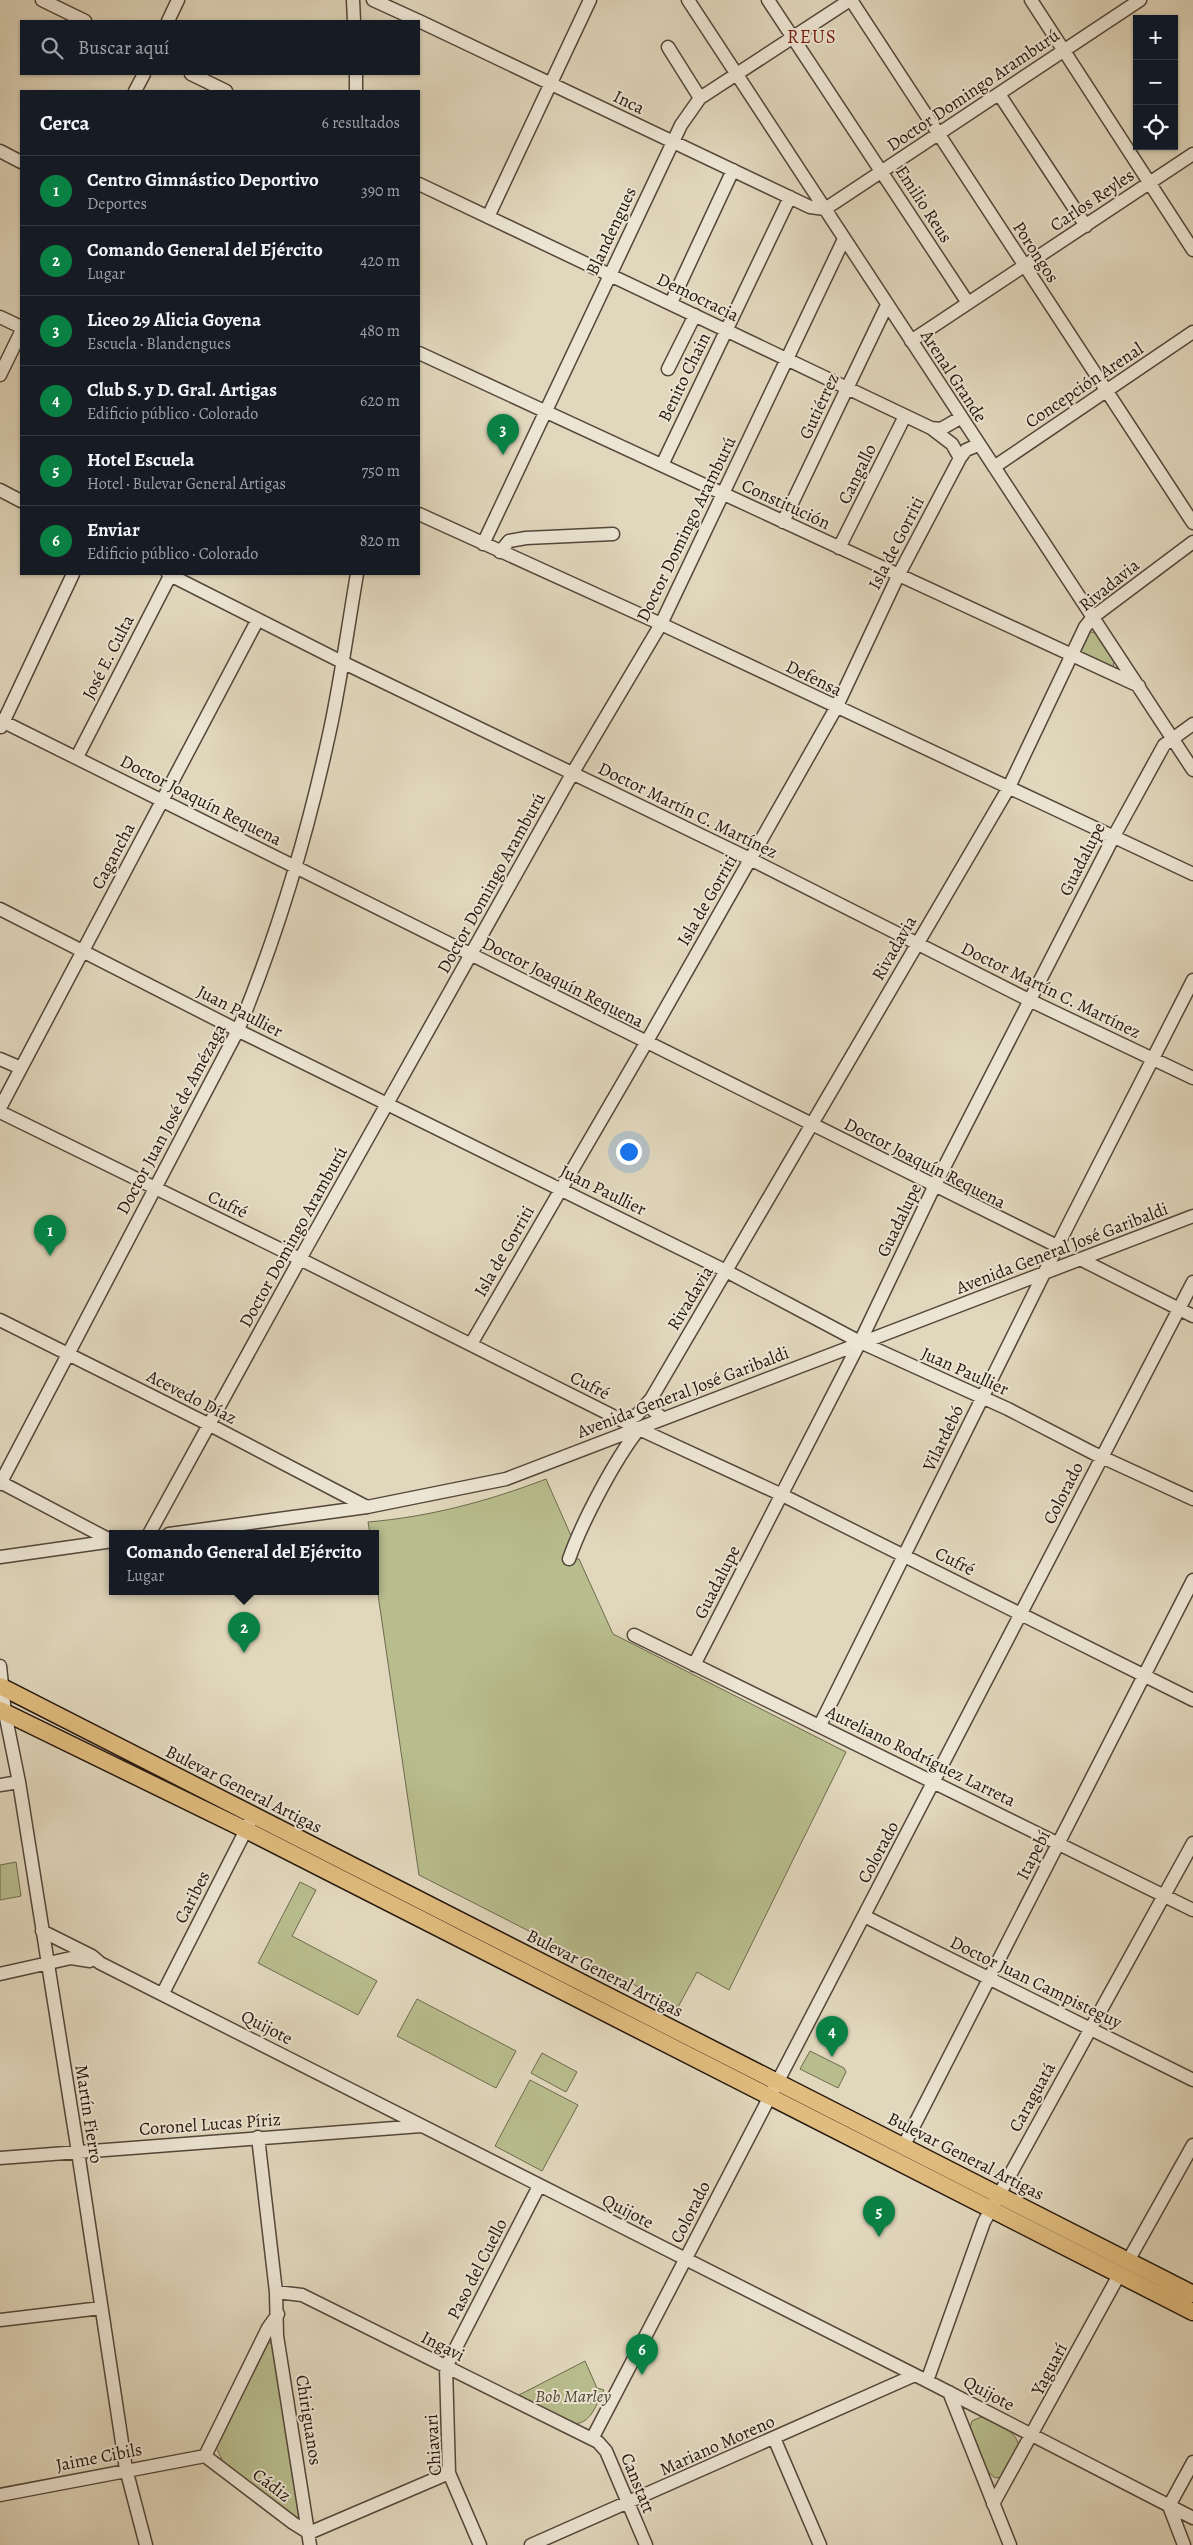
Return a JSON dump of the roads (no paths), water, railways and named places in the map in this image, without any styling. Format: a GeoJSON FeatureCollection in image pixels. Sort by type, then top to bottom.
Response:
{"type":"FeatureCollection","features":[{"type":"Feature","properties":{"kind":"main road","name":"Bulevar General Artigas"},"geometry":{"type":"LineString","coordinates":[[1,1687],[249,1823],[995,2202],[1128,2261],[1193,2294]]}},
{"type":"Feature","properties":{"kind":"main road","name":"Bulevar General Artigas"},"geometry":{"type":"LineString","coordinates":[[3,1712],[249,1823]]}},
{"type":"Feature","properties":{"kind":"main road","name":"Bulevar General Artigas"},"geometry":{"type":"LineString","coordinates":[[774,2089],[903,2147],[1119,2275],[1193,2312]]}},
{"type":"Feature","properties":{"kind":"street"},"geometry":{"type":"LineString","coordinates":[[42,0],[83,20]]}},
{"type":"Feature","properties":{"kind":"street"},"geometry":{"type":"LineString","coordinates":[[168,20],[178,0]]}},
{"type":"Feature","properties":{"kind":"street"},"geometry":{"type":"LineString","coordinates":[[353,0],[354,20]]}},
{"type":"Feature","properties":{"kind":"street","name":"Inca"},"geometry":{"type":"LineString","coordinates":[[373,0],[417,20]]}},
{"type":"Feature","properties":{"kind":"street"},"geometry":{"type":"LineString","coordinates":[[488,217],[590,0]]}},
{"type":"Feature","properties":{"kind":"street","name":"Arenal Grande"},"geometry":{"type":"LineString","coordinates":[[688,0],[738,74],[960,418],[1193,770]]}},
{"type":"Feature","properties":{"kind":"street","name":"Emilio Reus"},"geometry":{"type":"LineString","coordinates":[[768,0],[968,303]]}},
{"type":"Feature","properties":{"kind":"street","name":"Blandengues"},"geometry":{"type":"LineString","coordinates":[[484,544],[672,142],[700,98],[851,0]]}},
{"type":"Feature","properties":{"kind":"street","name":"Porongos"},"geometry":{"type":"LineString","coordinates":[[851,0],[1193,523]]}},
{"type":"Feature","properties":{"kind":"street"},"geometry":{"type":"LineString","coordinates":[[1031,0],[1193,250]]}},
{"type":"Feature","properties":{"kind":"street","name":"Doctor Domingo Aramburú"},"geometry":{"type":"LineString","coordinates":[[825,209],[1140,0]]}},
{"type":"Feature","properties":{"kind":"street","name":"Inca"},"geometry":{"type":"LineString","coordinates":[[420,21],[810,207],[825,209]]}},
{"type":"Feature","properties":{"kind":"street"},"geometry":{"type":"LineString","coordinates":[[668,48],[700,98]]}},
{"type":"Feature","properties":{"kind":"street"},"geometry":{"type":"LineString","coordinates":[[136,90],[143,75]]}},
{"type":"Feature","properties":{"kind":"street"},"geometry":{"type":"LineString","coordinates":[[193,75],[224,90]]}},
{"type":"Feature","properties":{"kind":"street"},"geometry":{"type":"LineString","coordinates":[[356,75],[356,90]]}},
{"type":"Feature","properties":{"kind":"street"},"geometry":{"type":"LineString","coordinates":[[999,94],[1086,226]]}},
{"type":"Feature","properties":{"kind":"street"},"geometry":{"type":"LineString","coordinates":[[0,151],[20,161]]}},
{"type":"Feature","properties":{"kind":"street","name":"Carlos Reyles"},"geometry":{"type":"LineString","coordinates":[[911,341],[1193,154]]}},
{"type":"Feature","properties":{"kind":"street"},"geometry":{"type":"LineString","coordinates":[[670,303],[734,170]]}},
{"type":"Feature","properties":{"kind":"street","name":"Democracia"},"geometry":{"type":"LineString","coordinates":[[420,184],[931,428],[952,444],[960,458]]}},
{"type":"Feature","properties":{"kind":"street","name":"Benito Chain"},"geometry":{"type":"LineString","coordinates":[[662,465],[790,197]]}},
{"type":"Feature","properties":{"kind":"street","name":"Doctor Domingo Aramburú"},"geometry":{"type":"LineString","coordinates":[[151,1530],[300,1259],[572,774],[661,624],[844,239]]}},
{"type":"Feature","properties":{"kind":"street","name":"Gutiérrez"},"geometry":{"type":"LineString","coordinates":[[784,522],[887,305]]}},
{"type":"Feature","properties":{"kind":"street"},"geometry":{"type":"LineString","coordinates":[[668,369],[695,315]]}},
{"type":"Feature","properties":{"kind":"street"},"geometry":{"type":"LineString","coordinates":[[0,316],[20,326]]}},
{"type":"Feature","properties":{"kind":"street","name":"Concepción Arenal"},"geometry":{"type":"LineString","coordinates":[[994,467],[1193,332]]}},
{"type":"Feature","properties":{"kind":"street"},"geometry":{"type":"LineString","coordinates":[[0,375],[20,334]]}},
{"type":"Feature","properties":{"kind":"street","name":"Constitución"},"geometry":{"type":"LineString","coordinates":[[420,353],[1139,686]]}},
{"type":"Feature","properties":{"kind":"street","name":"Cangallo"},"geometry":{"type":"LineString","coordinates":[[839,548],[905,416]]}},
{"type":"Feature","properties":{"kind":"street"},"geometry":{"type":"LineString","coordinates":[[931,428],[941,429],[960,418]]}},
{"type":"Feature","properties":{"kind":"street","name":"Isla de Gorriti"},"geometry":{"type":"LineString","coordinates":[[471,1344],[646,1043],[836,708],[898,576],[960,458],[966,450],[978,445]]}},
{"type":"Feature","properties":{"kind":"street"},"geometry":{"type":"LineString","coordinates":[[0,490],[20,500]]}},
{"type":"Feature","properties":{"kind":"street","name":"Defensa"},"geometry":{"type":"LineString","coordinates":[[420,514],[661,624],[1008,789],[1114,836],[1193,874]]}},
{"type":"Feature","properties":{"kind":"street"},"geometry":{"type":"LineString","coordinates":[[500,552],[510,541],[526,538],[613,534]]}},
{"type":"Feature","properties":{"kind":"street","name":"Rivadavia"},"geometry":{"type":"LineString","coordinates":[[621,1420],[637,1415],[651,1399],[1008,789],[1071,654],[1093,617],[1193,542]]}},
{"type":"Feature","properties":{"kind":"street"},"geometry":{"type":"LineString","coordinates":[[1,723],[73,575]]}},
{"type":"Feature","properties":{"kind":"street","name":"José E. Culta"},"geometry":{"type":"LineString","coordinates":[[77,757],[168,575]]}},
{"type":"Feature","properties":{"kind":"street","name":"Doctor Martín C. Martínez"},"geometry":{"type":"LineString","coordinates":[[171,575],[258,621],[495,734],[572,774],[750,859],[1029,1000],[1193,1078]]}},
{"type":"Feature","properties":{"kind":"street","name":"Doctor Juan José de Amézaga"},"geometry":{"type":"LineString","coordinates":[[0,1483],[238,1030],[256,986],[294,867],[330,730],[357,575]]}},
{"type":"Feature","properties":{"kind":"street","name":"Cagancha"},"geometry":{"type":"LineString","coordinates":[[0,1108],[258,621]]}},
{"type":"Feature","properties":{"kind":"street","name":"Doctor Joaquín Requena"},"geometry":{"type":"LineString","coordinates":[[1,723],[163,799],[471,956],[934,1187],[1058,1246]]}},
{"type":"Feature","properties":{"kind":"street","name":"Guadalupe"},"geometry":{"type":"LineString","coordinates":[[694,1665],[780,1494],[860,1342],[934,1187],[1114,836],[1164,745],[1193,724]]}},
{"type":"Feature","properties":{"kind":"street","name":"Juan Paullier"},"geometry":{"type":"LineString","coordinates":[[0,909],[84,950],[238,1030],[726,1271],[860,1342],[1193,1499]]}},
{"type":"Feature","properties":{"kind":"street","name":"Vilardebó"},"geometry":{"type":"LineString","coordinates":[[820,1725],[1058,1246],[1193,980]]}},
{"type":"Feature","properties":{"kind":"street"},"geometry":{"type":"LineString","coordinates":[[0,1059],[21,1068]]}},
{"type":"Feature","properties":{"kind":"street","name":"Cufré"},"geometry":{"type":"LineString","coordinates":[[0,1112],[300,1259],[621,1420],[780,1494],[1193,1700]]}},
{"type":"Feature","properties":{"kind":"street","name":"Avenida General José Garibaldi"},"geometry":{"type":"LineString","coordinates":[[198,1530],[367,1507],[506,1479],[1193,1216]]}},
{"type":"Feature","properties":{"kind":"street"},"geometry":{"type":"LineString","coordinates":[[1080,1259],[1193,1316]]}},
{"type":"Feature","properties":{"kind":"street","name":"Colorado"},"geometry":{"type":"LineString","coordinates":[[592,2439],[1193,1282]]}},
{"type":"Feature","properties":{"kind":"street","name":"Acevedo Díaz"},"geometry":{"type":"LineString","coordinates":[[0,1320],[210,1424],[367,1507]]}},
{"type":"Feature","properties":{"kind":"street"},"geometry":{"type":"LineString","coordinates":[[651,1399],[652,1409],[663,1419]]}},
{"type":"Feature","properties":{"kind":"street"},"geometry":{"type":"LineString","coordinates":[[569,1559],[575,1542],[619,1459],[640,1429]]}},
{"type":"Feature","properties":{"kind":"street"},"geometry":{"type":"LineString","coordinates":[[604,1442],[619,1459]]}},
{"type":"Feature","properties":{"kind":"street"},"geometry":{"type":"LineString","coordinates":[[0,1483],[109,1539]]}},
{"type":"Feature","properties":{"kind":"street"},"geometry":{"type":"LineString","coordinates":[[0,1557],[109,1541]]}},
{"type":"Feature","properties":{"kind":"street","name":"Itapebí"},"geometry":{"type":"LineString","coordinates":[[903,2147],[1193,1580]]}},
{"type":"Feature","properties":{"kind":"street","name":"Aureliano Rodríguez Larreta"},"geometry":{"type":"LineString","coordinates":[[634,1634],[1193,1910]]}},
{"type":"Feature","properties":{"kind":"street","name":"Martín Fierro"},"geometry":{"type":"LineString","coordinates":[[0,1666],[3,1712],[19,1782],[126,2469],[146,2545]]}},
{"type":"Feature","properties":{"kind":"street"},"geometry":{"type":"LineString","coordinates":[[0,1786],[19,1782]]}},
{"type":"Feature","properties":{"kind":"street","name":"Caribes"},"geometry":{"type":"LineString","coordinates":[[163,1993],[249,1823]]}},
{"type":"Feature","properties":{"kind":"street","name":"Caraguatá"},"geometry":{"type":"LineString","coordinates":[[927,2381],[984,2222],[1193,1842]]}},
{"type":"Feature","properties":{"kind":"street","name":"Doctor Juan Campisteguy"},"geometry":{"type":"LineString","coordinates":[[864,1916],[1193,2080]]}},
{"type":"Feature","properties":{"kind":"street","name":"Quijote"},"geometry":{"type":"LineString","coordinates":[[42,1931],[92,1956],[100,1963]]}},
{"type":"Feature","properties":{"kind":"street","name":"Quijote"},"geometry":{"type":"LineString","coordinates":[[0,1974],[75,1958],[100,1963],[163,1993],[539,2186],[949,2392],[1193,2518]]}},
{"type":"Feature","properties":{"kind":"street","name":"Coronel Lucas Píriz"},"geometry":{"type":"LineString","coordinates":[[0,2158],[423,2126]]}},
{"type":"Feature","properties":{"kind":"street","name":"Chiriguanos"},"geometry":{"type":"LineString","coordinates":[[258,2138],[276,2292],[278,2336],[309,2539]]}},
{"type":"Feature","properties":{"kind":"street"},"geometry":{"type":"LineString","coordinates":[[1128,2261],[1193,2145]]}},
{"type":"Feature","properties":{"kind":"street","name":"Paso del Cuello"},"geometry":{"type":"LineString","coordinates":[[446,2367],[539,2186]]}},
{"type":"Feature","properties":{"kind":"street","name":"Yaguarí"},"geometry":{"type":"LineString","coordinates":[[993,2504],[1119,2275]]}},
{"type":"Feature","properties":{"kind":"street","name":"Ingavi"},"geometry":{"type":"LineString","coordinates":[[276,2292],[302,2295],[592,2439]]}},
{"type":"Feature","properties":{"kind":"street"},"geometry":{"type":"LineString","coordinates":[[0,2320],[102,2308]]}},
{"type":"Feature","properties":{"kind":"street"},"geometry":{"type":"LineString","coordinates":[[205,2456],[268,2328],[278,2313]]}},
{"type":"Feature","properties":{"kind":"street","name":"Chiavari"},"geometry":{"type":"LineString","coordinates":[[446,2367],[448,2473],[480,2545]]}},
{"type":"Feature","properties":{"kind":"street","name":"Mariano Moreno"},"geometry":{"type":"LineString","coordinates":[[531,2545],[915,2375]]}},
{"type":"Feature","properties":{"kind":"street"},"geometry":{"type":"LineString","coordinates":[[949,2392],[1010,2545]]}},
{"type":"Feature","properties":{"kind":"street"},"geometry":{"type":"LineString","coordinates":[[774,2438],[820,2545]]}},
{"type":"Feature","properties":{"kind":"street","name":"Canstatt"},"geometry":{"type":"LineString","coordinates":[[592,2439],[606,2451],[646,2545]]}},
{"type":"Feature","properties":{"kind":"street","name":"Jaime Cibils"},"geometry":{"type":"LineString","coordinates":[[0,2495],[126,2469],[205,2456]]}},
{"type":"Feature","properties":{"kind":"street","name":"Cádiz"},"geometry":{"type":"LineString","coordinates":[[205,2456],[293,2523],[309,2539]]}},
{"type":"Feature","properties":{"kind":"street"},"geometry":{"type":"LineString","coordinates":[[1184,2545],[1168,2506],[1193,2462]]}},
{"type":"Feature","properties":{"kind":"street"},"geometry":{"type":"LineString","coordinates":[[309,2539],[448,2473]]}},
{"type":"Feature","properties":{"kind":"place","name":"Liceo 29 Alicia Goyena"},"geometry":{"type":"Point","coordinates":[503,455]}},
{"type":"Feature","properties":{"kind":"place","name":"Centro Gimnástico Deportivo"},"geometry":{"type":"Point","coordinates":[50,1256]}},
{"type":"Feature","properties":{"kind":"place","name":"Comando General del Ejército"},"geometry":{"type":"Point","coordinates":[244,1653]}},
{"type":"Feature","properties":{"kind":"place","name":"Club S. y D. Gral. Artigas"},"geometry":{"type":"Point","coordinates":[832,2057]}},
{"type":"Feature","properties":{"kind":"place","name":"Hotel Escuela"},"geometry":{"type":"Point","coordinates":[879,2237]}},
{"type":"Feature","properties":{"kind":"place","name":"Enviar"},"geometry":{"type":"Point","coordinates":[642,2375]}},
{"type":"Feature","properties":{"kind":"district","name":"REUS"},"geometry":{"type":"Point","coordinates":[812,36]}},
{"type":"Feature","properties":{"kind":"park label","name":"Bob Marley"},"geometry":{"type":"Point","coordinates":[573,2396]}}]}
